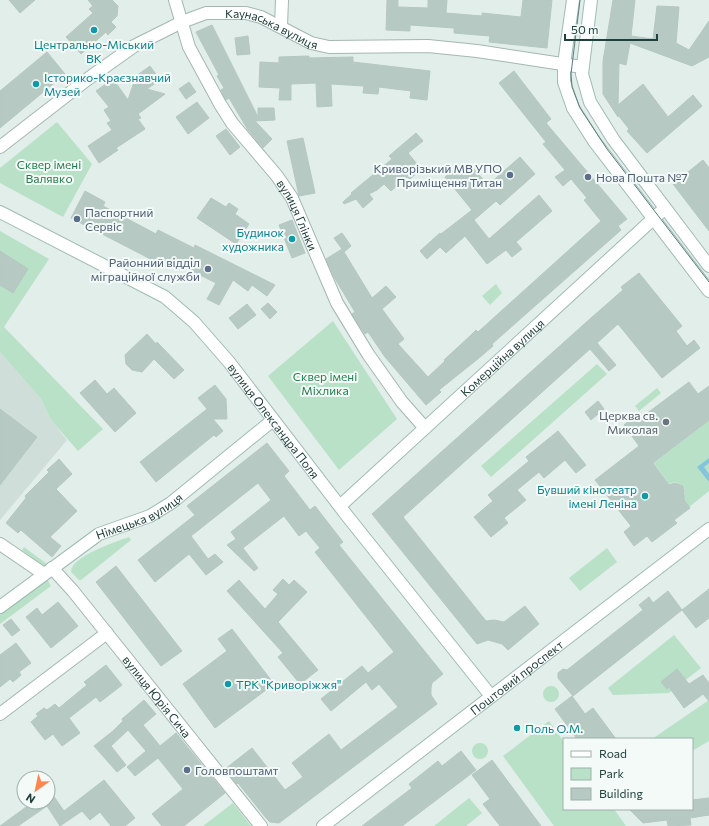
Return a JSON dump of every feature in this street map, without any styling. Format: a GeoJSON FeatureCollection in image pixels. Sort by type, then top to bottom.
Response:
{"type":"FeatureCollection","features":[{"type":"Feature","properties":{"kind":"street","name":"вулиця Глінки"},"geometry":{"type":"LineString","coordinates":[[175,0],[189,47],[224,110],[245,139],[277,176],[292,198],[323,272],[343,313],[368,354],[402,402],[425,428]]}},
{"type":"Feature","properties":{"kind":"street"},"geometry":{"type":"LineString","coordinates":[[281,26],[282,0]]}},
{"type":"Feature","properties":{"kind":"street"},"geometry":{"type":"LineString","coordinates":[[573,0],[564,64],[564,82],[577,116],[709,291]]}},
{"type":"Feature","properties":{"kind":"street"},"geometry":{"type":"LineString","coordinates":[[591,0],[582,67],[583,79],[587,94],[599,119],[709,266]]}},
{"type":"Feature","properties":{"kind":"street","name":"Каунаська вулиця"},"geometry":{"type":"LineString","coordinates":[[0,147],[89,78],[134,46],[182,22],[206,13],[246,13],[262,17],[311,43],[329,47],[428,46],[477,51],[582,67]]}},
{"type":"Feature","properties":{"kind":"street","name":"Комерційна вулиця"},"geometry":{"type":"LineString","coordinates":[[340,506],[665,208]]}},
{"type":"Feature","properties":{"kind":"street","name":"вулиця Олександра Поля"},"geometry":{"type":"LineString","coordinates":[[0,212],[164,297],[182,311],[213,343],[491,696]]}},
{"type":"Feature","properties":{"kind":"street","name":"Німецька вулиця"},"geometry":{"type":"LineString","coordinates":[[0,607],[99,534],[150,516],[171,503],[273,420]]}},
{"type":"Feature","properties":{"kind":"street","name":"Поштовий проспект"},"geometry":{"type":"LineString","coordinates":[[323,826],[709,529]]}},
{"type":"Feature","properties":{"kind":"street","name":"вулиця Юрія Сича"},"geometry":{"type":"LineString","coordinates":[[0,544],[48,571],[73,591],[261,826]]}},
{"type":"Feature","properties":{"kind":"street"},"geometry":{"type":"LineString","coordinates":[[0,714],[107,633]]}},
{"type":"Feature","properties":{"kind":"shaded area"},"geometry":{"type":"Polygon","coordinates":[[[0,352],[41,399],[51,420],[67,440],[0,520],[0,352]]]}},
{"type":"Feature","properties":{"kind":"green space","name":"Сквер імені Валявкo"},"geometry":{"type":"Polygon","coordinates":[[[57,122],[92,164],[63,217],[0,183],[0,168],[57,122]]]}},
{"type":"Feature","properties":{"kind":"green space"},"geometry":{"type":"Polygon","coordinates":[[[0,231],[49,259],[4,327],[103,429],[78,451],[51,420],[41,399],[0,352],[0,231]]]}},
{"type":"Feature","properties":{"kind":"green space"},"geometry":{"type":"Polygon","coordinates":[[[496,284],[502,293],[490,305],[482,296],[496,284]]]}},
{"type":"Feature","properties":{"kind":"green space","name":"Сквер імені Міхлика"},"geometry":{"type":"Polygon","coordinates":[[[333,321],[397,419],[339,470],[268,376],[333,321]]]}},
{"type":"Feature","properties":{"kind":"green space"},"geometry":{"type":"Polygon","coordinates":[[[597,364],[607,374],[491,477],[481,466],[597,364]]]}},
{"type":"Feature","properties":{"kind":"green space"},"geometry":{"type":"Polygon","coordinates":[[[657,388],[661,393],[639,411],[635,406],[657,388]]]}},
{"type":"Feature","properties":{"kind":"green space"},"geometry":{"type":"Polygon","coordinates":[[[709,420],[709,491],[689,507],[682,498],[685,494],[684,486],[675,482],[669,484],[654,463],[709,420]]]}},
{"type":"Feature","properties":{"kind":"green space"},"geometry":{"type":"Polygon","coordinates":[[[129,537],[131,540],[81,580],[79,580],[71,572],[73,566],[86,555],[129,537]]]}},
{"type":"Feature","properties":{"kind":"green space"},"geometry":{"type":"Polygon","coordinates":[[[24,547],[47,564],[44,568],[22,550],[24,547]]]}},
{"type":"Feature","properties":{"kind":"green space"},"geometry":{"type":"Polygon","coordinates":[[[607,548],[617,562],[580,591],[569,578],[607,548]]]}},
{"type":"Feature","properties":{"kind":"green space"},"geometry":{"type":"Polygon","coordinates":[[[47,579],[51,586],[0,624],[0,613],[47,579]]]}},
{"type":"Feature","properties":{"kind":"green space"},"geometry":{"type":"Polygon","coordinates":[[[674,635],[701,668],[669,693],[613,695],[608,688],[674,635]]]}},
{"type":"Feature","properties":{"kind":"green space"},"geometry":{"type":"Polygon","coordinates":[[[551,686],[557,688],[559,694],[557,700],[551,702],[545,700],[543,694],[545,688],[551,686]]]}},
{"type":"Feature","properties":{"kind":"green space"},"geometry":{"type":"Polygon","coordinates":[[[709,700],[709,741],[693,750],[693,738],[653,738],[709,700]]]}},
{"type":"Feature","properties":{"kind":"green space"},"geometry":{"type":"Polygon","coordinates":[[[549,721],[563,741],[563,810],[615,810],[626,826],[554,826],[503,756],[549,721]]]}},
{"type":"Feature","properties":{"kind":"green space"},"geometry":{"type":"Polygon","coordinates":[[[480,743],[486,745],[488,751],[486,757],[480,759],[474,757],[472,751],[474,745],[480,743]]]}},
{"type":"Feature","properties":{"kind":"green space"},"geometry":{"type":"Polygon","coordinates":[[[469,798],[482,813],[466,826],[434,826],[469,798]]]}},
{"type":"Feature","properties":{"kind":"green space"},"geometry":{"type":"Polygon","coordinates":[[[233,803],[251,826],[203,826],[233,803]]]}},
{"type":"Feature","properties":{"kind":"water"},"geometry":{"type":"Polygon","coordinates":[[[709,458],[709,463],[704,467],[709,474],[709,482],[697,467],[709,458]]]}},
{"type":"Feature","properties":{"kind":"building"},"geometry":{"type":"Polygon","coordinates":[[[9,0],[35,0],[20,13],[9,0]]]}},
{"type":"Feature","properties":{"kind":"building","name":"Центрально-Міський ВК"},"geometry":{"type":"Polygon","coordinates":[[[88,0],[112,0],[118,6],[117,16],[111,22],[116,27],[108,35],[106,32],[81,54],[66,37],[93,13],[89,9],[93,6],[88,0]]]}},
{"type":"Feature","properties":{"kind":"building"},"geometry":{"type":"Polygon","coordinates":[[[387,0],[398,0],[398,7],[428,8],[428,0],[447,0],[446,13],[482,16],[482,13],[521,17],[523,0],[552,0],[547,48],[489,42],[490,36],[454,33],[454,28],[410,25],[410,31],[386,30],[387,0]]]}},
{"type":"Feature","properties":{"kind":"building"},"geometry":{"type":"Polygon","coordinates":[[[613,0],[635,0],[631,36],[653,39],[657,6],[679,7],[676,43],[689,50],[709,21],[709,57],[692,66],[630,43],[626,65],[619,63],[618,105],[643,84],[668,117],[693,95],[702,106],[647,153],[627,131],[629,129],[618,115],[618,117],[603,94],[603,61],[613,0]]]}},
{"type":"Feature","properties":{"kind":"building"},"geometry":{"type":"Polygon","coordinates":[[[212,25],[258,117],[258,108],[274,108],[275,120],[255,121],[272,139],[263,148],[248,130],[229,98],[226,100],[221,90],[224,88],[217,76],[219,75],[196,32],[212,25]]]}},
{"type":"Feature","properties":{"kind":"building"},"geometry":{"type":"Polygon","coordinates":[[[248,36],[250,54],[237,55],[235,38],[248,36]]]}},
{"type":"Feature","properties":{"kind":"building"},"geometry":{"type":"Polygon","coordinates":[[[47,52],[65,74],[0,128],[0,91],[47,52]]]}},
{"type":"Feature","properties":{"kind":"building"},"geometry":{"type":"Polygon","coordinates":[[[309,56],[309,58],[353,57],[353,62],[430,71],[427,100],[410,98],[411,91],[379,87],[378,94],[363,93],[364,86],[331,84],[332,106],[317,107],[316,83],[291,84],[291,100],[279,100],[280,88],[259,87],[260,62],[279,63],[279,57],[309,56]]]}},
{"type":"Feature","properties":{"kind":"building"},"geometry":{"type":"Polygon","coordinates":[[[150,66],[160,80],[147,89],[165,94],[138,114],[141,118],[138,119],[145,129],[116,148],[118,150],[99,163],[88,146],[112,130],[107,123],[111,121],[104,110],[109,107],[96,91],[113,79],[128,100],[136,76],[150,66]]]}},
{"type":"Feature","properties":{"kind":"building"},"geometry":{"type":"Polygon","coordinates":[[[514,71],[551,119],[546,123],[627,219],[618,226],[621,230],[492,344],[493,346],[439,390],[441,392],[426,405],[385,357],[368,332],[365,334],[352,314],[355,312],[334,277],[326,259],[342,249],[334,238],[342,233],[351,246],[344,252],[372,298],[386,286],[396,297],[382,309],[404,339],[398,344],[428,377],[476,330],[478,332],[601,221],[584,200],[587,198],[571,179],[563,186],[555,177],[565,170],[543,144],[546,142],[499,83],[514,71]]]}},
{"type":"Feature","properties":{"kind":"building"},"geometry":{"type":"Polygon","coordinates":[[[189,82],[196,92],[186,99],[179,89],[189,82]]]}},
{"type":"Feature","properties":{"kind":"building"},"geometry":{"type":"Polygon","coordinates":[[[197,102],[209,118],[188,134],[176,117],[197,102]]]}},
{"type":"Feature","properties":{"kind":"building"},"geometry":{"type":"Polygon","coordinates":[[[226,129],[240,147],[230,155],[216,136],[226,129]]]}},
{"type":"Feature","properties":{"kind":"building"},"geometry":{"type":"Polygon","coordinates":[[[416,133],[423,141],[408,153],[421,169],[410,179],[407,177],[391,191],[384,184],[369,194],[373,199],[363,208],[356,199],[344,204],[343,202],[352,194],[351,193],[392,159],[389,156],[416,133]]]}},
{"type":"Feature","properties":{"kind":"building"},"geometry":{"type":"Polygon","coordinates":[[[303,138],[315,193],[299,196],[287,141],[303,138]]]}},
{"type":"Feature","properties":{"kind":"building"},"geometry":{"type":"Polygon","coordinates":[[[520,157],[535,174],[500,205],[496,201],[474,220],[489,239],[539,195],[552,211],[516,242],[522,249],[512,257],[506,250],[487,264],[465,236],[446,253],[440,247],[427,259],[420,251],[440,233],[441,234],[472,210],[445,177],[456,168],[459,172],[465,166],[469,171],[473,168],[488,185],[520,157]]]}},
{"type":"Feature","properties":{"kind":"building"},"geometry":{"type":"Polygon","coordinates":[[[703,160],[709,168],[709,231],[673,184],[703,160]]]}},
{"type":"Feature","properties":{"kind":"building"},"geometry":{"type":"Polygon","coordinates":[[[85,191],[105,202],[103,206],[156,234],[158,230],[194,248],[195,245],[275,285],[267,296],[252,285],[248,291],[233,280],[219,305],[207,299],[216,283],[170,260],[166,267],[71,218],[85,191]]]}},
{"type":"Feature","properties":{"kind":"building"},"geometry":{"type":"Polygon","coordinates":[[[211,198],[226,207],[229,203],[238,209],[235,214],[249,224],[236,244],[197,218],[211,198]]]}},
{"type":"Feature","properties":{"kind":"building","name":"Будинок художника"},"geometry":{"type":"Polygon","coordinates":[[[292,220],[305,253],[292,258],[279,225],[292,220]]]}},
{"type":"Feature","properties":{"kind":"building"},"geometry":{"type":"Polygon","coordinates":[[[0,251],[28,269],[13,293],[0,285],[0,251]]]}},
{"type":"Feature","properties":{"kind":"building"},"geometry":{"type":"Polygon","coordinates":[[[639,273],[682,326],[676,331],[687,346],[694,340],[700,348],[662,378],[618,324],[597,343],[616,365],[609,371],[590,349],[403,517],[486,621],[494,620],[504,622],[525,606],[539,624],[508,650],[502,644],[488,640],[477,644],[372,514],[623,290],[621,287],[639,273]]]}},
{"type":"Feature","properties":{"kind":"building"},"geometry":{"type":"Polygon","coordinates":[[[268,303],[277,312],[270,319],[261,309],[268,303]]]}},
{"type":"Feature","properties":{"kind":"building"},"geometry":{"type":"Polygon","coordinates":[[[247,304],[256,315],[238,329],[229,318],[247,304]]]}},
{"type":"Feature","properties":{"kind":"building"},"geometry":{"type":"Polygon","coordinates":[[[147,334],[156,344],[157,342],[184,370],[174,379],[154,359],[142,372],[132,370],[126,364],[125,355],[147,334]]]}},
{"type":"Feature","properties":{"kind":"building"},"geometry":{"type":"Polygon","coordinates":[[[95,380],[107,394],[114,388],[136,413],[115,432],[80,393],[95,380]]]}},
{"type":"Feature","properties":{"kind":"building"},"geometry":{"type":"Polygon","coordinates":[[[689,382],[698,394],[709,386],[709,420],[653,463],[669,485],[675,483],[683,486],[684,500],[690,508],[674,520],[677,523],[652,542],[647,536],[634,546],[624,532],[631,526],[595,480],[639,446],[624,425],[635,416],[638,420],[689,382]]]}},
{"type":"Feature","properties":{"kind":"building"},"geometry":{"type":"Polygon","coordinates":[[[215,385],[226,399],[227,419],[213,419],[223,431],[216,437],[214,435],[156,482],[140,462],[207,409],[198,398],[215,385]]]}},
{"type":"Feature","properties":{"kind":"building"},"geometry":{"type":"Polygon","coordinates":[[[598,401],[604,409],[591,420],[585,412],[598,401]]]}},
{"type":"Feature","properties":{"kind":"building"},"geometry":{"type":"Polygon","coordinates":[[[0,409],[37,437],[0,485],[0,409]]]}},
{"type":"Feature","properties":{"kind":"building"},"geometry":{"type":"Polygon","coordinates":[[[558,431],[586,465],[576,473],[565,460],[544,478],[539,472],[517,490],[526,500],[504,518],[508,523],[491,537],[474,517],[493,501],[488,495],[529,461],[526,457],[558,431]]]}},
{"type":"Feature","properties":{"kind":"building"},"geometry":{"type":"Polygon","coordinates":[[[267,443],[289,471],[284,476],[310,510],[315,506],[343,542],[339,545],[443,674],[432,683],[431,688],[431,695],[437,704],[279,823],[270,822],[266,818],[225,769],[252,748],[285,790],[303,777],[292,763],[329,734],[341,750],[398,707],[379,684],[372,690],[366,682],[331,711],[321,699],[362,666],[368,673],[394,652],[315,552],[320,548],[306,531],[299,536],[284,516],[243,548],[258,568],[254,571],[227,545],[236,539],[231,532],[271,500],[258,483],[191,536],[208,559],[215,554],[223,562],[206,575],[189,554],[155,582],[138,560],[195,515],[187,506],[267,443]]]}},
{"type":"Feature","properties":{"kind":"building"},"geometry":{"type":"Polygon","coordinates":[[[59,459],[72,474],[56,489],[77,511],[50,537],[61,546],[52,557],[21,530],[18,533],[6,523],[26,498],[25,496],[49,472],[47,470],[59,459]]]}},
{"type":"Feature","properties":{"kind":"building"},"geometry":{"type":"Polygon","coordinates":[[[116,566],[182,651],[161,666],[96,582],[116,566]]]}},
{"type":"Feature","properties":{"kind":"building"},"geometry":{"type":"Polygon","coordinates":[[[283,579],[289,585],[294,580],[307,592],[278,622],[318,670],[300,684],[278,657],[283,653],[227,591],[239,580],[265,609],[278,594],[273,590],[283,579]]]}},
{"type":"Feature","properties":{"kind":"building"},"geometry":{"type":"Polygon","coordinates":[[[709,589],[709,618],[696,628],[682,610],[709,589]]]}},
{"type":"Feature","properties":{"kind":"building"},"geometry":{"type":"Polygon","coordinates":[[[668,591],[682,610],[573,696],[558,678],[558,673],[563,669],[567,670],[643,610],[639,605],[649,597],[653,603],[668,591]]]}},
{"type":"Feature","properties":{"kind":"building"},"geometry":{"type":"Polygon","coordinates":[[[58,602],[78,626],[51,648],[26,617],[37,608],[42,615],[58,602]]]}},
{"type":"Feature","properties":{"kind":"building"},"geometry":{"type":"Polygon","coordinates":[[[11,619],[20,630],[12,636],[3,625],[11,619]]]}},
{"type":"Feature","properties":{"kind":"building","name":"ТРК \"Криворіжжя\""},"geometry":{"type":"Polygon","coordinates":[[[232,629],[274,684],[215,728],[183,684],[227,651],[218,639],[232,629]]]}},
{"type":"Feature","properties":{"kind":"building"},"geometry":{"type":"Polygon","coordinates":[[[16,643],[31,663],[19,672],[21,675],[13,682],[10,679],[0,687],[0,655],[16,643]]]}},
{"type":"Feature","properties":{"kind":"building"},"geometry":{"type":"Polygon","coordinates":[[[106,665],[122,685],[100,702],[96,697],[69,718],[80,733],[62,746],[53,734],[45,740],[31,722],[38,716],[36,714],[44,708],[47,710],[55,704],[59,708],[87,685],[84,682],[106,665]]]}},
{"type":"Feature","properties":{"kind":"building"},"geometry":{"type":"Polygon","coordinates":[[[677,669],[689,684],[703,675],[709,683],[709,701],[703,694],[684,708],[669,687],[667,689],[661,682],[677,669]]]}},
{"type":"Feature","properties":{"kind":"building"},"geometry":{"type":"Polygon","coordinates":[[[572,696],[585,714],[593,708],[615,738],[576,738],[555,709],[572,696]]]}},
{"type":"Feature","properties":{"kind":"building","name":"Головпоштамт"},"geometry":{"type":"Polygon","coordinates":[[[144,700],[156,714],[143,725],[160,746],[176,733],[225,793],[184,826],[162,826],[152,814],[183,789],[158,758],[135,776],[127,767],[146,751],[128,730],[111,746],[126,765],[117,772],[94,746],[113,731],[123,721],[122,719],[144,700]]]}},
{"type":"Feature","properties":{"kind":"building"},"geometry":{"type":"Polygon","coordinates":[[[461,751],[476,770],[402,826],[362,826],[412,788],[409,784],[438,761],[442,766],[461,751]]]}},
{"type":"Feature","properties":{"kind":"building"},"geometry":{"type":"Polygon","coordinates":[[[492,760],[541,826],[500,826],[483,804],[490,799],[472,775],[492,760]]]}},
{"type":"Feature","properties":{"kind":"building"},"geometry":{"type":"Polygon","coordinates":[[[104,780],[135,818],[125,826],[111,826],[100,812],[90,820],[82,811],[60,826],[50,810],[56,810],[56,800],[64,811],[104,780]]]}},
{"type":"Feature","properties":{"kind":"building"},"geometry":{"type":"Polygon","coordinates":[[[709,798],[709,815],[690,818],[691,825],[668,826],[667,820],[643,823],[630,810],[693,810],[693,800],[709,798]]]}},
{"type":"Feature","properties":{"kind":"building"},"geometry":{"type":"Polygon","coordinates":[[[22,810],[41,810],[18,826],[0,826],[22,810]]]}},
{"type":"Feature","properties":{"kind":"tram line"},"geometry":{"type":"LineString","coordinates":[[580,0],[571,74],[572,87],[580,108],[607,149],[709,282]]}},
{"type":"Feature","properties":{"kind":"place","name":"Центрально-Міський ВК"},"geometry":{"type":"Point","coordinates":[94,30]}},
{"type":"Feature","properties":{"kind":"place","name":"Історико-Краєзнавчий Музей"},"geometry":{"type":"Point","coordinates":[36,84]}},
{"type":"Feature","properties":{"kind":"place","name":"Криворізький МВ УПО Приміщення Титан"},"geometry":{"type":"Point","coordinates":[510,175]}},
{"type":"Feature","properties":{"kind":"place","name":"Нова Пошта №7"},"geometry":{"type":"Point","coordinates":[588,177]}},
{"type":"Feature","properties":{"kind":"place","name":"Паспортний Сервіс"},"geometry":{"type":"Point","coordinates":[77,219]}},
{"type":"Feature","properties":{"kind":"place","name":"Будинок художника"},"geometry":{"type":"Point","coordinates":[292,239]}},
{"type":"Feature","properties":{"kind":"place","name":"Районний вiддiл мiграцiйної служби"},"geometry":{"type":"Point","coordinates":[208,269]}},
{"type":"Feature","properties":{"kind":"place","name":"Церква св. Миколая"},"geometry":{"type":"Point","coordinates":[666,422]}},
{"type":"Feature","properties":{"kind":"place","name":"Бувший кінотеатр імені Леніна"},"geometry":{"type":"Point","coordinates":[645,496]}},
{"type":"Feature","properties":{"kind":"place","name":"ТРК \"Криворіжжя\""},"geometry":{"type":"Point","coordinates":[228,684]}},
{"type":"Feature","properties":{"kind":"place","name":"Поль О.М."},"geometry":{"type":"Point","coordinates":[517,728]}},
{"type":"Feature","properties":{"kind":"place","name":"Головпоштамт"},"geometry":{"type":"Point","coordinates":[187,770]}}]}
